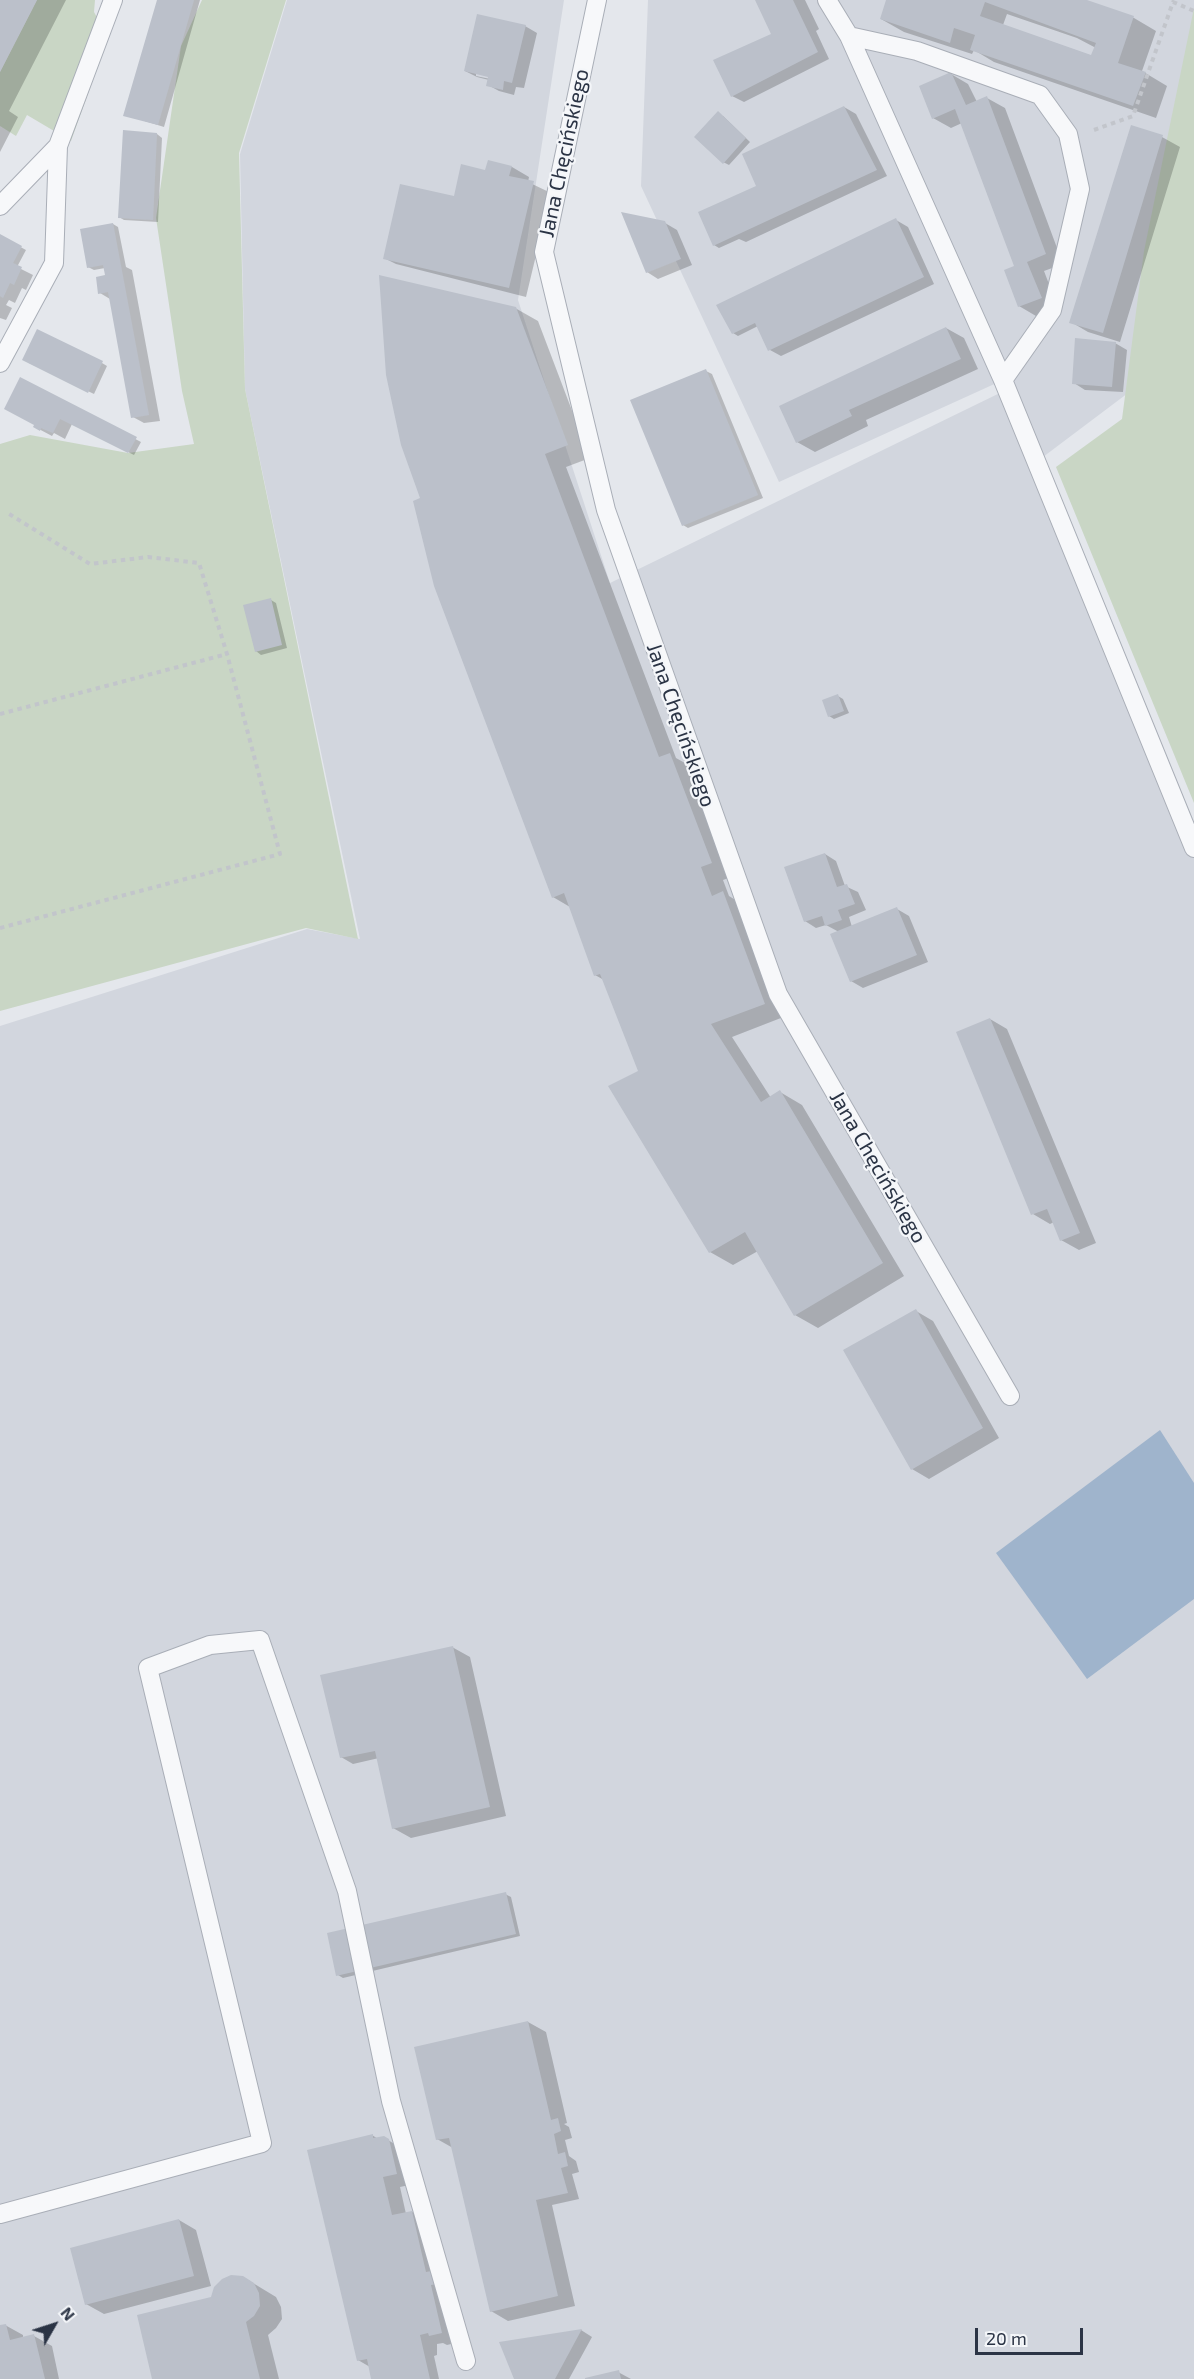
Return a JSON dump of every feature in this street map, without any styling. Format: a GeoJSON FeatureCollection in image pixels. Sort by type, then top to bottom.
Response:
{"type":"FeatureCollection","features":[{"type":"Feature","properties":{"kind":"lane"},"geometry":{"type":"LineString","coordinates":[[0,363],[54,263],[58,146],[113,0]]}},
{"type":"Feature","properties":{"kind":"lane","name":"Jana Chęcińskiego"},"geometry":{"type":"LineString","coordinates":[[597,0],[544,252],[606,510],[778,994],[1010,1396]]}},
{"type":"Feature","properties":{"kind":"lane"},"geometry":{"type":"LineString","coordinates":[[827,0],[849,36],[1003,380],[1194,848]]}},
{"type":"Feature","properties":{"kind":"lane"},"geometry":{"type":"LineString","coordinates":[[849,36],[917,51],[1040,95],[1068,134],[1080,189],[1053,310],[1003,380]]}},
{"type":"Feature","properties":{"kind":"lane"},"geometry":{"type":"LineString","coordinates":[[0,206],[58,146]]}},
{"type":"Feature","properties":{"kind":"lane"},"geometry":{"type":"LineString","coordinates":[[0,2214],[262,2143],[148,1668],[210,1645],[260,1640],[347,1891],[392,2101],[466,2361]]}},
{"type":"Feature","properties":{"kind":"path"},"geometry":{"type":"LineString","coordinates":[[1167,0],[1194,11]]}},
{"type":"Feature","properties":{"kind":"path"},"geometry":{"type":"LineString","coordinates":[[1068,134],[1099,129],[1133,116],[1173,2]]}},
{"type":"Feature","properties":{"kind":"path"},"geometry":{"type":"LineString","coordinates":[[0,928],[280,854],[227,654],[199,563],[148,557],[90,564],[6,512]]}},
{"type":"Feature","properties":{"kind":"path"},"geometry":{"type":"LineString","coordinates":[[0,714],[227,654]]}},
{"type":"Feature","properties":{"kind":"shaded area"},"geometry":{"type":"Polygon","coordinates":[[[287,0],[564,0],[518,300],[610,583],[1006,390],[1001,381],[779,482],[641,186],[648,0],[1194,0],[1194,98],[1128,393],[1043,457],[1194,831],[1194,2379],[0,2379],[0,1026],[307,929],[360,939],[245,389],[240,154],[287,0]]]}},
{"type":"Feature","properties":{"kind":"green space"},"geometry":{"type":"Polygon","coordinates":[[[37,0],[95,0],[94,12],[108,38],[71,141],[27,115],[16,136],[0,126],[0,72],[37,0]]]}},
{"type":"Feature","properties":{"kind":"green space"},"geometry":{"type":"Polygon","coordinates":[[[202,0],[286,0],[239,153],[245,389],[358,939],[306,928],[0,1011],[0,444],[30,435],[128,453],[194,444],[182,391],[156,218],[181,46],[202,0]]]}},
{"type":"Feature","properties":{"kind":"green space"},"geometry":{"type":"Polygon","coordinates":[[[1194,8],[1194,803],[1056,467],[1122,419],[1144,251],[1194,8]]]}},
{"type":"Feature","properties":{"kind":"water"},"geometry":{"type":"Polygon","coordinates":[[[1160,1430],[1194,1483],[1194,1599],[1087,1679],[996,1553],[1160,1430]]]}},
{"type":"Feature","properties":{"kind":"building"},"geometry":{"type":"Polygon","coordinates":[[[0,0],[37,0],[0,72],[0,0]]]}},
{"type":"Feature","properties":{"kind":"building"},"geometry":{"type":"Polygon","coordinates":[[[157,0],[194,0],[158,125],[123,116],[157,0]]]}},
{"type":"Feature","properties":{"kind":"building"},"geometry":{"type":"Polygon","coordinates":[[[755,0],[793,0],[818,52],[731,97],[713,60],[771,34],[755,0]]]}},
{"type":"Feature","properties":{"kind":"building"},"geometry":{"type":"Polygon","coordinates":[[[886,0],[1087,0],[1134,16],[1118,63],[1146,72],[1133,106],[970,50],[975,35],[954,28],[950,43],[880,19],[886,0]],[[985,2],[980,16],[1091,55],[1096,43],[985,2]]]}},
{"type":"Feature","properties":{"kind":"building"},"geometry":{"type":"Polygon","coordinates":[[[477,14],[526,25],[512,83],[504,81],[503,90],[486,86],[488,77],[464,71],[477,14]]]}},
{"type":"Feature","properties":{"kind":"building"},"geometry":{"type":"Polygon","coordinates":[[[951,72],[966,105],[987,96],[1046,254],[1027,262],[1042,298],[1018,307],[1004,270],[1014,266],[955,109],[932,119],[919,86],[951,72]]]}},
{"type":"Feature","properties":{"kind":"building"},"geometry":{"type":"Polygon","coordinates":[[[844,106],[877,170],[713,246],[698,212],[756,186],[742,154],[844,106]]]}},
{"type":"Feature","properties":{"kind":"building"},"geometry":{"type":"Polygon","coordinates":[[[718,111],[746,138],[723,164],[694,137],[718,111]]]}},
{"type":"Feature","properties":{"kind":"building"},"geometry":{"type":"Polygon","coordinates":[[[1131,125],[1163,135],[1103,333],[1069,323],[1131,125]]]}},
{"type":"Feature","properties":{"kind":"building"},"geometry":{"type":"Polygon","coordinates":[[[123,130],[157,133],[153,220],[118,218],[123,130]]]}},
{"type":"Feature","properties":{"kind":"building"},"geometry":{"type":"Polygon","coordinates":[[[488,160],[512,166],[509,176],[534,181],[509,288],[383,259],[400,184],[454,196],[461,164],[485,170],[488,160]]]}},
{"type":"Feature","properties":{"kind":"building"},"geometry":{"type":"Polygon","coordinates":[[[621,212],[665,221],[681,259],[646,273],[621,212]]]}},
{"type":"Feature","properties":{"kind":"building"},"geometry":{"type":"Polygon","coordinates":[[[896,218],[924,277],[768,351],[755,323],[732,334],[716,305],[896,218]]]}},
{"type":"Feature","properties":{"kind":"building"},"geometry":{"type":"Polygon","coordinates":[[[113,223],[149,415],[131,418],[108,292],[98,294],[96,277],[105,275],[103,265],[87,268],[80,229],[113,223]]]}},
{"type":"Feature","properties":{"kind":"building"},"geometry":{"type":"Polygon","coordinates":[[[0,234],[22,246],[13,263],[22,267],[14,285],[10,283],[3,298],[0,296],[0,234]]]}},
{"type":"Feature","properties":{"kind":"building"},"geometry":{"type":"Polygon","coordinates":[[[379,275],[516,307],[568,445],[545,454],[659,757],[670,753],[712,863],[701,867],[712,896],[723,891],[765,1004],[711,1024],[761,1102],[780,1090],[883,1263],[794,1316],[745,1232],[709,1253],[608,1086],[638,1071],[600,974],[594,976],[564,893],[552,898],[434,586],[413,501],[420,498],[401,445],[386,375],[379,275]]]}},
{"type":"Feature","properties":{"kind":"building"},"geometry":{"type":"Polygon","coordinates":[[[946,327],[961,359],[849,410],[852,416],[796,443],[779,406],[946,327]]]}},
{"type":"Feature","properties":{"kind":"building"},"geometry":{"type":"Polygon","coordinates":[[[37,329],[103,361],[88,393],[22,360],[37,329]]]}},
{"type":"Feature","properties":{"kind":"building"},"geometry":{"type":"Polygon","coordinates":[[[1075,338],[1116,342],[1112,387],[1072,384],[1075,338]]]}},
{"type":"Feature","properties":{"kind":"building"},"geometry":{"type":"Polygon","coordinates":[[[706,369],[758,495],[682,526],[630,400],[706,369]]]}},
{"type":"Feature","properties":{"kind":"building"},"geometry":{"type":"Polygon","coordinates":[[[20,377],[137,437],[128,453],[60,419],[53,433],[41,428],[40,431],[33,427],[34,425],[4,409],[20,377]]]}},
{"type":"Feature","properties":{"kind":"building"},"geometry":{"type":"Polygon","coordinates":[[[271,598],[282,645],[255,652],[243,605],[271,598]]]}},
{"type":"Feature","properties":{"kind":"building"},"geometry":{"type":"Polygon","coordinates":[[[838,694],[844,711],[828,717],[822,700],[838,694]]]}},
{"type":"Feature","properties":{"kind":"building"},"geometry":{"type":"Polygon","coordinates":[[[825,853],[837,887],[847,884],[855,904],[838,910],[842,920],[825,926],[822,916],[804,922],[784,867],[825,853]]]}},
{"type":"Feature","properties":{"kind":"building"},"geometry":{"type":"Polygon","coordinates":[[[897,907],[917,955],[850,982],[830,934],[897,907]]]}},
{"type":"Feature","properties":{"kind":"building"},"geometry":{"type":"Polygon","coordinates":[[[990,1018],[1080,1233],[1060,1241],[1047,1209],[1031,1215],[956,1032],[990,1018]]]}},
{"type":"Feature","properties":{"kind":"building"},"geometry":{"type":"Polygon","coordinates":[[[916,1309],[983,1428],[911,1470],[843,1350],[916,1309]]]}},
{"type":"Feature","properties":{"kind":"building"},"geometry":{"type":"Polygon","coordinates":[[[453,1646],[490,1807],[392,1829],[375,1751],[340,1758],[320,1675],[453,1646]]]}},
{"type":"Feature","properties":{"kind":"building"},"geometry":{"type":"Polygon","coordinates":[[[506,1892],[516,1934],[336,1976],[327,1933],[506,1892]]]}},
{"type":"Feature","properties":{"kind":"building"},"geometry":{"type":"Polygon","coordinates":[[[528,2021],[551,2120],[558,2118],[561,2131],[554,2134],[558,2154],[565,2152],[568,2166],[561,2168],[568,2193],[536,2200],[558,2296],[490,2312],[449,2138],[436,2140],[414,2047],[528,2021]]]}},
{"type":"Feature","properties":{"kind":"building"},"geometry":{"type":"Polygon","coordinates":[[[373,2134],[373,2138],[384,2136],[389,2139],[397,2174],[383,2177],[392,2215],[412,2211],[426,2272],[436,2270],[438,2284],[431,2285],[442,2333],[429,2336],[428,2333],[420,2335],[430,2379],[371,2379],[367,2359],[357,2361],[307,2150],[373,2134]]]}},
{"type":"Feature","properties":{"kind":"building"},"geometry":{"type":"Polygon","coordinates":[[[179,2219],[194,2276],[85,2305],[70,2248],[179,2219]]]}},
{"type":"Feature","properties":{"kind":"building"},"geometry":{"type":"Polygon","coordinates":[[[231,2275],[243,2276],[254,2283],[259,2293],[260,2306],[254,2316],[246,2322],[260,2379],[152,2379],[137,2315],[211,2297],[214,2287],[222,2279],[231,2275]]]}},
{"type":"Feature","properties":{"kind":"building"},"geometry":{"type":"Polygon","coordinates":[[[6,2324],[10,2340],[34,2334],[45,2379],[0,2379],[0,2325],[6,2324]]]}},
{"type":"Feature","properties":{"kind":"building"},"geometry":{"type":"Polygon","coordinates":[[[582,2329],[555,2379],[514,2379],[499,2342],[582,2329]]]}},
{"type":"Feature","properties":{"kind":"building"},"geometry":{"type":"Polygon","coordinates":[[[619,2370],[621,2379],[585,2379],[585,2378],[619,2370]]]}}]}
